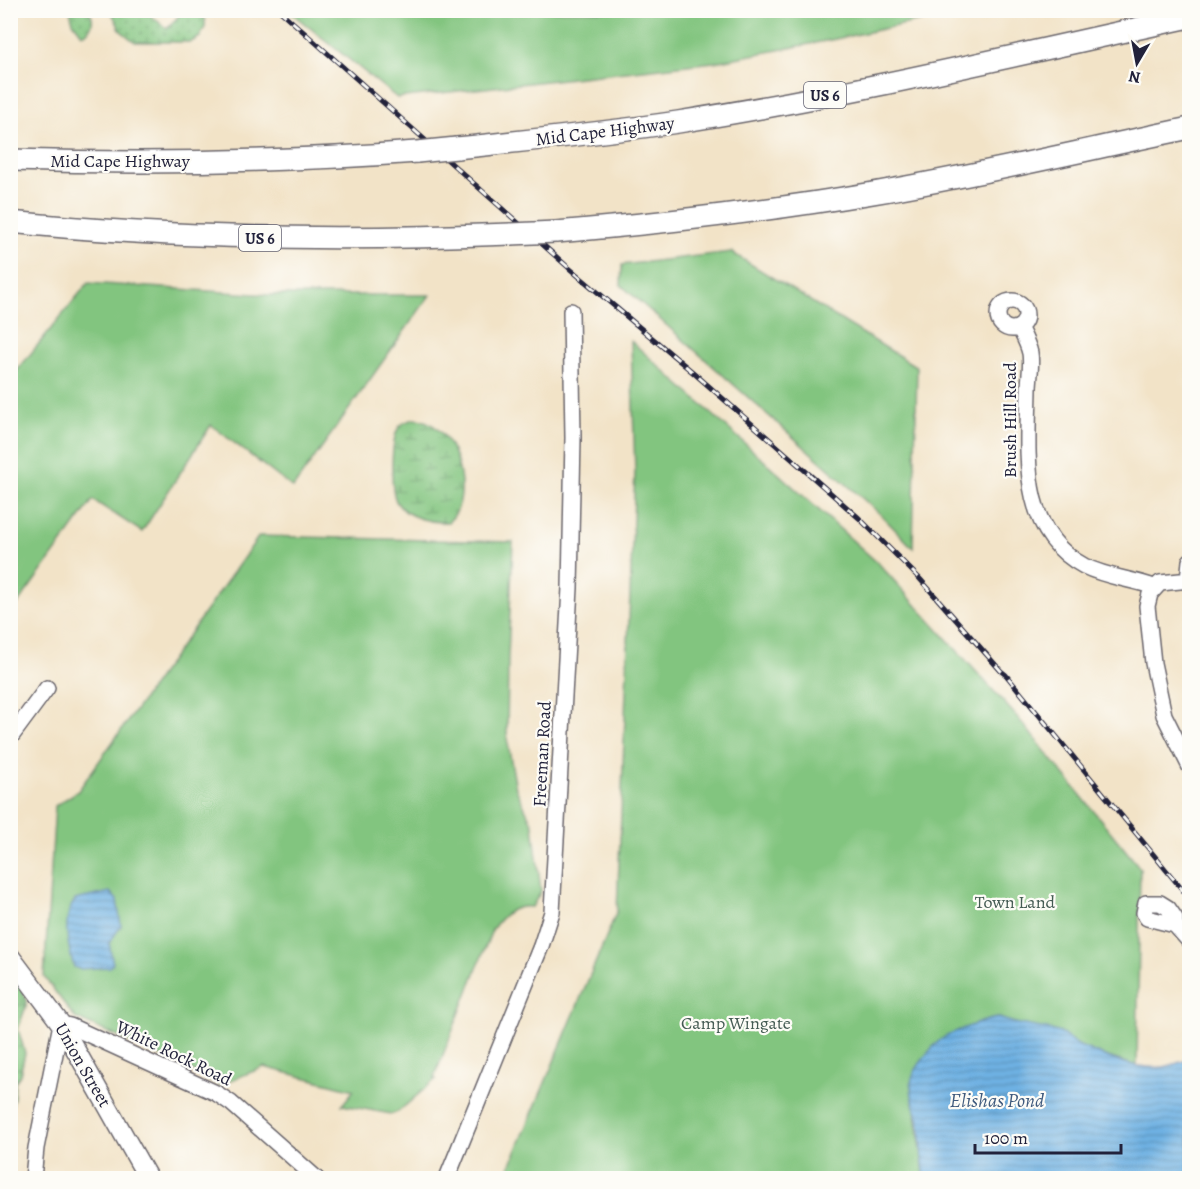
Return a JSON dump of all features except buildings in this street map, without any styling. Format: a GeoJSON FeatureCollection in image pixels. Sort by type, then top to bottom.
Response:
{"type":"FeatureCollection","features":[{"type":"Feature","properties":{"kind":"highway","name":"Mid Cape Highway"},"geometry":{"type":"LineString","coordinates":[[10,160],[222,161],[330,158],[567,137],[677,122],[784,103],[1190,17]]}},
{"type":"Feature","properties":{"kind":"highway","name":"US 6"},"geometry":{"type":"LineString","coordinates":[[10,222],[157,234],[278,238],[387,239],[556,232],[714,216],[864,194],[982,172],[1190,128]]}},
{"type":"Feature","properties":{"kind":"main road","name":"Union Street"},"geometry":{"type":"LineString","coordinates":[[10,956],[61,1024],[148,1179]]}},
{"type":"Feature","properties":{"kind":"street","name":"Freeman Road"},"geometry":{"type":"LineString","coordinates":[[447,1179],[546,933],[553,901],[570,588],[573,438],[571,311]]}},
{"type":"Feature","properties":{"kind":"street","name":"Brush Hill Road"},"geometry":{"type":"LineString","coordinates":[[1019,327],[1030,352],[1028,474],[1033,501],[1041,520],[1060,548],[1083,565],[1110,576],[1154,587]]}},
{"type":"Feature","properties":{"kind":"street"},"geometry":{"type":"LineString","coordinates":[[1190,561],[1189,580],[1160,583],[1150,594],[1147,606],[1153,663],[1164,715],[1190,767]]}},
{"type":"Feature","properties":{"kind":"street"},"geometry":{"type":"LineString","coordinates":[[10,738],[47,688]]}},
{"type":"Feature","properties":{"kind":"street"},"geometry":{"type":"LineString","coordinates":[[1176,925],[1190,942]]}},
{"type":"Feature","properties":{"kind":"street"},"geometry":{"type":"LineString","coordinates":[[33,1179],[36,1148],[61,1024]]}},
{"type":"Feature","properties":{"kind":"street","name":"White Rock Road"},"geometry":{"type":"LineString","coordinates":[[61,1024],[216,1093],[231,1103],[316,1179]]}},
{"type":"Feature","properties":{"kind":"green space"},"geometry":{"type":"Polygon","coordinates":[[[70,11],[89,11],[92,23],[85,34],[82,34],[73,22],[70,11]]]}},
{"type":"Feature","properties":{"kind":"green space"},"geometry":{"type":"Polygon","coordinates":[[[111,11],[149,11],[148,13],[167,29],[183,11],[200,11],[205,19],[205,27],[200,37],[191,42],[135,42],[121,31],[111,11]]]}},
{"type":"Feature","properties":{"kind":"green space"},"geometry":{"type":"Polygon","coordinates":[[[289,11],[967,11],[714,62],[397,98],[289,11]]]}},
{"type":"Feature","properties":{"kind":"green space"},"geometry":{"type":"Polygon","coordinates":[[[731,252],[917,367],[913,548],[880,514],[621,285],[622,265],[731,252]]]}},
{"type":"Feature","properties":{"kind":"green space"},"geometry":{"type":"Polygon","coordinates":[[[88,283],[270,295],[430,295],[293,488],[211,425],[142,532],[93,500],[11,613],[11,378],[88,283]]]}},
{"type":"Feature","properties":{"kind":"green space","name":"Camp Wingate"},"geometry":{"type":"Polygon","coordinates":[[[631,341],[880,565],[1018,718],[1140,868],[1137,1066],[1077,1045],[1060,1033],[1011,1023],[999,1018],[913,1102],[925,1178],[505,1178],[617,911],[635,472],[631,341]]]}},
{"type":"Feature","properties":{"kind":"green space"},"geometry":{"type":"Polygon","coordinates":[[[413,419],[427,422],[440,431],[457,461],[461,479],[461,496],[457,511],[448,522],[435,522],[413,516],[397,503],[393,487],[394,441],[400,426],[413,419]]]}},
{"type":"Feature","properties":{"kind":"green space"},"geometry":{"type":"Polygon","coordinates":[[[259,536],[513,542],[507,738],[516,789],[533,825],[541,891],[532,907],[514,909],[492,930],[434,1078],[436,1079],[398,1112],[391,1114],[342,1105],[354,1090],[264,1067],[219,1085],[177,1063],[75,1018],[44,977],[55,806],[78,791],[259,536]]]}},
{"type":"Feature","properties":{"kind":"green space"},"geometry":{"type":"Polygon","coordinates":[[[11,982],[21,987],[26,1006],[18,1029],[25,1053],[20,1075],[15,1082],[11,1109],[11,982]]]}},
{"type":"Feature","properties":{"kind":"water"},"geometry":{"type":"Polygon","coordinates":[[[110,892],[117,900],[121,926],[109,943],[113,964],[109,967],[79,969],[74,967],[67,933],[71,907],[75,900],[110,892]]]}},
{"type":"Feature","properties":{"kind":"water","name":"Elishas Pond"},"geometry":{"type":"Polygon","coordinates":[[[999,1018],[1058,1032],[1082,1047],[1132,1065],[1163,1067],[1189,1060],[1189,1178],[925,1178],[920,1128],[911,1091],[912,1078],[928,1053],[944,1038],[968,1027],[999,1018]]]}},
{"type":"Feature","properties":{"kind":"railway"},"geometry":{"type":"LineString","coordinates":[[279,10],[569,268],[695,374],[859,518],[920,579],[1006,675],[1190,899]]}},
{"type":"Feature","properties":{"kind":"park label","name":"Town Land"},"geometry":{"type":"Point","coordinates":[1015,902]}}]}
